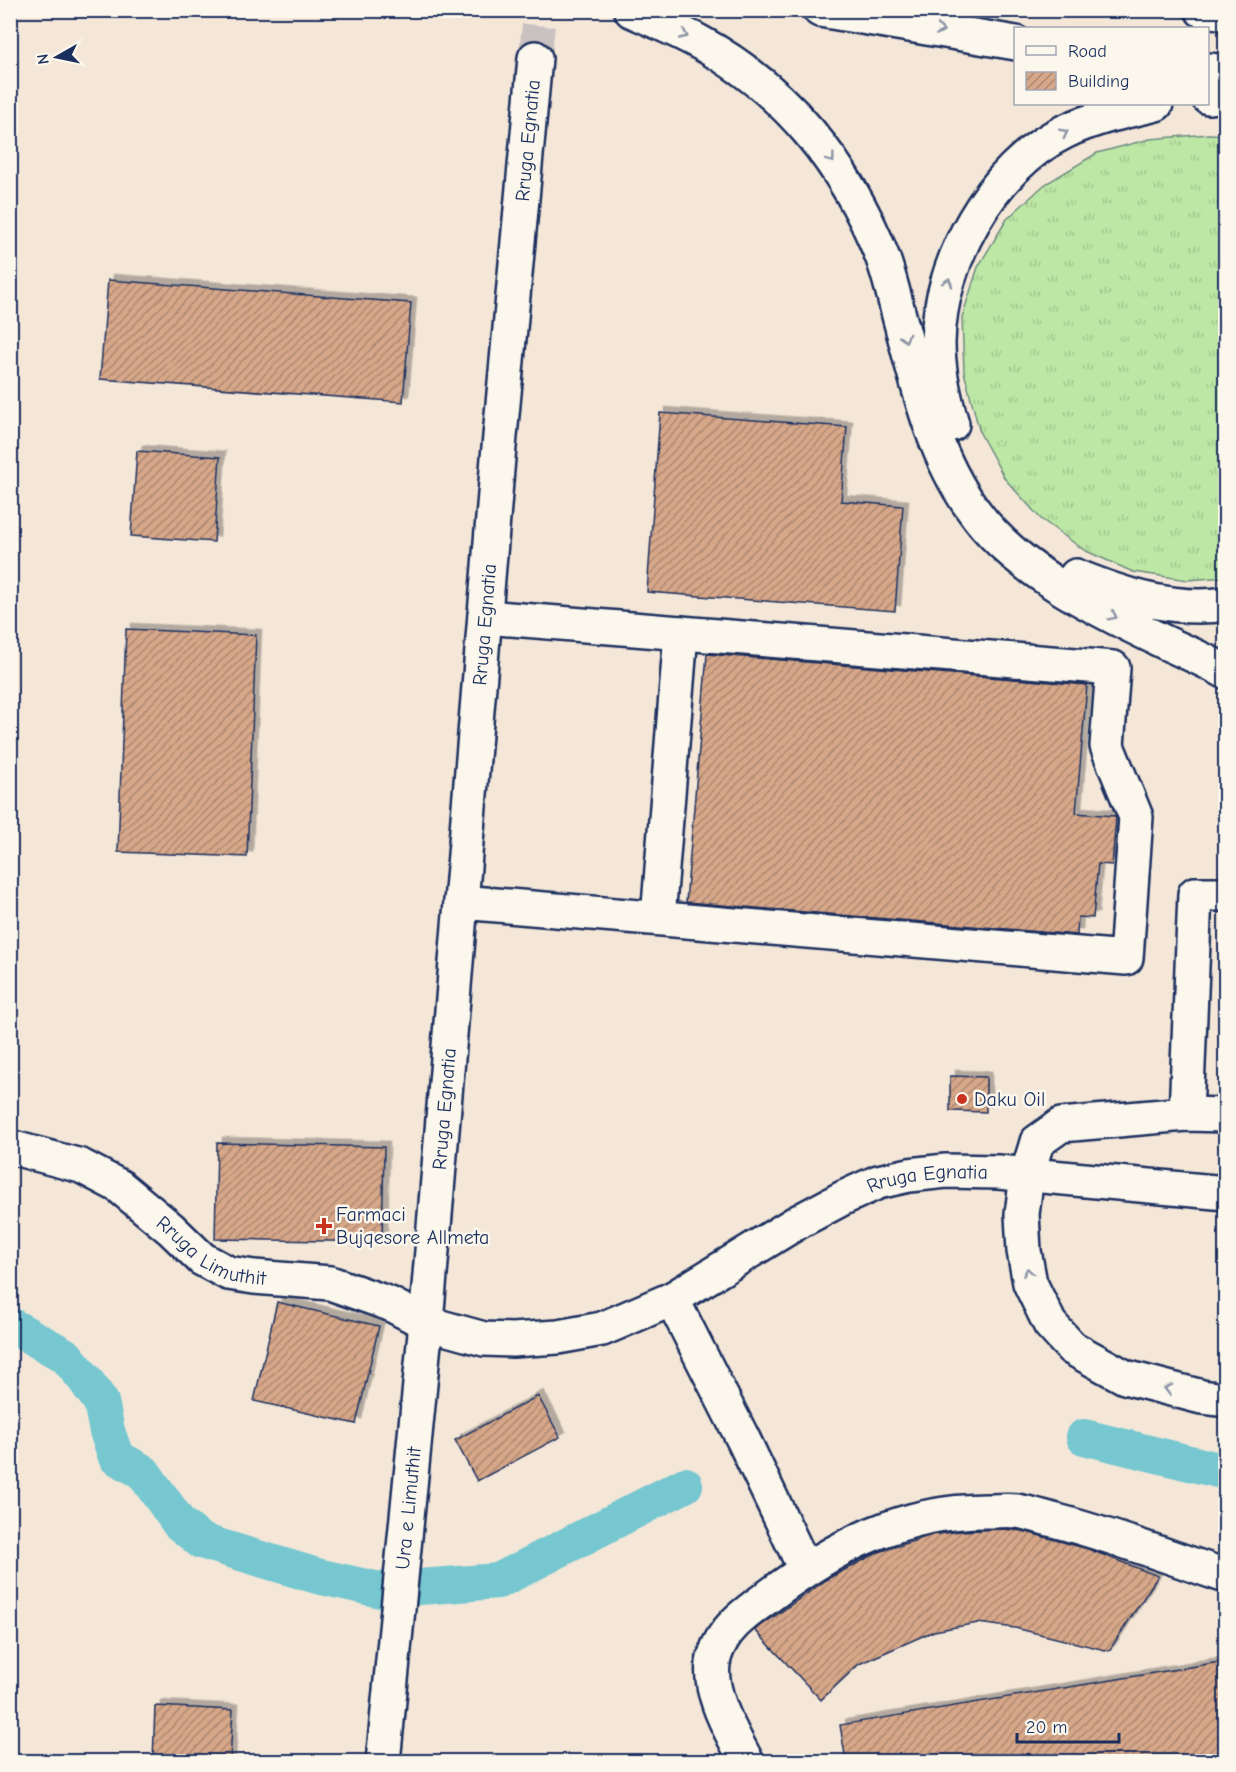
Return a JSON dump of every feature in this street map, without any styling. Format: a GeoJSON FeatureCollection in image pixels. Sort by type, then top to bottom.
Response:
{"type":"FeatureCollection","features":[{"type":"Feature","properties":{"kind":"main road"},"geometry":{"type":"LineString","coordinates":[[631,10],[699,42],[743,69],[780,100],[838,169],[864,215],[883,258],[926,411],[938,445],[954,480],[974,513],[1031,567],[1063,589],[1226,672]]}},
{"type":"Feature","properties":{"kind":"main road"},"geometry":{"type":"LineString","coordinates":[[820,10],[1014,43]]}},
{"type":"Feature","properties":{"kind":"main road"},"geometry":{"type":"LineString","coordinates":[[1202,10],[1226,13]]}},
{"type":"Feature","properties":{"kind":"main road","name":"Rruga Egnatia"},"geometry":{"type":"LineString","coordinates":[[536,58],[485,617],[426,1323],[484,1339],[512,1340],[602,1329],[672,1299],[796,1223],[843,1198],[878,1182],[909,1175],[946,1171],[1027,1175],[1226,1193]]}},
{"type":"Feature","properties":{"kind":"main road"},"geometry":{"type":"LineString","coordinates":[[1209,70],[1226,72]]}},
{"type":"Feature","properties":{"kind":"main road"},"geometry":{"type":"LineString","coordinates":[[1209,97],[1226,95]]}},
{"type":"Feature","properties":{"kind":"main road"},"geometry":{"type":"LineString","coordinates":[[1152,105],[1107,116],[1063,133],[1027,157],[994,190],[974,218],[957,256],[943,297],[938,342],[942,389],[955,436],[978,482],[1006,521],[1038,551],[1076,576],[1115,592],[1161,604],[1215,606],[1226,604]]}},
{"type":"Feature","properties":{"kind":"main road"},"geometry":{"type":"LineString","coordinates":[[461,902],[1126,958],[1136,817],[1107,746],[1113,668],[485,617]]}},
{"type":"Feature","properties":{"kind":"main road"},"geometry":{"type":"LineString","coordinates":[[658,918],[681,633]]}},
{"type":"Feature","properties":{"kind":"main road"},"geometry":{"type":"LineString","coordinates":[[1186,1114],[1195,894],[1226,894]]}},
{"type":"Feature","properties":{"kind":"main road"},"geometry":{"type":"LineString","coordinates":[[1226,1115],[1186,1114],[1061,1125],[1036,1142],[1027,1175],[1022,1214],[1024,1251],[1030,1283],[1050,1324],[1072,1348],[1125,1377],[1202,1397],[1226,1400]]}},
{"type":"Feature","properties":{"kind":"main road","name":"Rruga Limuthit"},"geometry":{"type":"LineString","coordinates":[[10,1147],[81,1166],[119,1186],[171,1228],[202,1258],[228,1273],[330,1282],[390,1304],[426,1323]]}},
{"type":"Feature","properties":{"kind":"main road"},"geometry":{"type":"LineString","coordinates":[[672,1299],[743,1439],[805,1569]]}},
{"type":"Feature","properties":{"kind":"main road","name":"Ura e Limuthit"},"geometry":{"type":"LineString","coordinates":[[383,1761],[426,1323]]}},
{"type":"Feature","properties":{"kind":"main road"},"geometry":{"type":"LineString","coordinates":[[747,1761],[730,1730],[712,1679],[715,1656],[730,1627],[805,1569],[871,1534],[922,1518],[963,1510],[1016,1511],[1118,1539],[1226,1576]]}},
{"type":"Feature","properties":{"kind":"green space"},"geometry":{"type":"Polygon","coordinates":[[[1209,134],[1226,135],[1226,577],[1188,580],[1133,572],[1084,550],[1041,519],[1005,479],[980,433],[964,372],[962,317],[978,267],[1007,219],[1044,185],[1097,153],[1150,139],[1209,134]]]}},
{"type":"Feature","properties":{"kind":"building"},"geometry":{"type":"Polygon","coordinates":[[[108,280],[411,303],[403,402],[100,379],[108,280]]]}},
{"type":"Feature","properties":{"kind":"building"},"geometry":{"type":"Polygon","coordinates":[[[660,413],[847,427],[841,501],[903,506],[895,611],[647,592],[660,413]]]}},
{"type":"Feature","properties":{"kind":"building"},"geometry":{"type":"Polygon","coordinates":[[[137,451],[220,457],[214,542],[131,536],[137,451]]]}},
{"type":"Feature","properties":{"kind":"building"},"geometry":{"type":"Polygon","coordinates":[[[126,629],[256,635],[247,857],[118,852],[126,629]]]}},
{"type":"Feature","properties":{"kind":"building"},"geometry":{"type":"Polygon","coordinates":[[[707,654],[1087,685],[1076,813],[1115,816],[1116,818],[1112,865],[1098,864],[1093,918],[1078,917],[1077,935],[686,902],[707,654]]]}},
{"type":"Feature","properties":{"kind":"building"},"geometry":{"type":"Polygon","coordinates":[[[950,1076],[986,1077],[986,1112],[950,1111],[950,1076]]]}},
{"type":"Feature","properties":{"kind":"building"},"geometry":{"type":"Polygon","coordinates":[[[217,1143],[384,1147],[382,1242],[215,1239],[217,1143]]]}},
{"type":"Feature","properties":{"kind":"building"},"geometry":{"type":"Polygon","coordinates":[[[277,1302],[379,1326],[356,1424],[254,1401],[277,1302]]]}},
{"type":"Feature","properties":{"kind":"building"},"geometry":{"type":"Polygon","coordinates":[[[538,1396],[560,1437],[477,1481],[455,1440],[538,1396]]]}},
{"type":"Feature","properties":{"kind":"building"},"geometry":{"type":"Polygon","coordinates":[[[1003,1529],[1023,1531],[1088,1549],[1158,1576],[1109,1651],[1015,1628],[978,1623],[934,1631],[859,1664],[821,1700],[755,1630],[829,1578],[879,1552],[932,1535],[1003,1529]]]}},
{"type":"Feature","properties":{"kind":"building"},"geometry":{"type":"Polygon","coordinates":[[[1226,1661],[1226,1761],[846,1761],[840,1725],[1226,1661]]]}},
{"type":"Feature","properties":{"kind":"building"},"geometry":{"type":"Polygon","coordinates":[[[155,1706],[233,1710],[230,1761],[153,1761],[155,1706]]]}},
{"type":"Feature","properties":{"kind":"waterway"},"geometry":{"type":"LineString","coordinates":[[10,1325],[66,1356],[101,1402],[107,1431],[116,1457],[143,1472],[179,1523],[201,1541],[317,1576],[380,1590],[498,1581],[685,1485]]}},
{"type":"Feature","properties":{"kind":"waterway"},"geometry":{"type":"LineString","coordinates":[[1084,1437],[1226,1472]]}},
{"type":"Feature","properties":{"kind":"tunnel"},"geometry":{"type":"LineString","coordinates":[[535,58],[540,10]]}},
{"type":"Feature","properties":{"kind":"place","name":"Daku Oil"},"geometry":{"type":"Point","coordinates":[962,1099]}},
{"type":"Feature","properties":{"kind":"place","name":"Farmaci Bujqesore Allmeta"},"geometry":{"type":"Point","coordinates":[324,1226]}}]}
